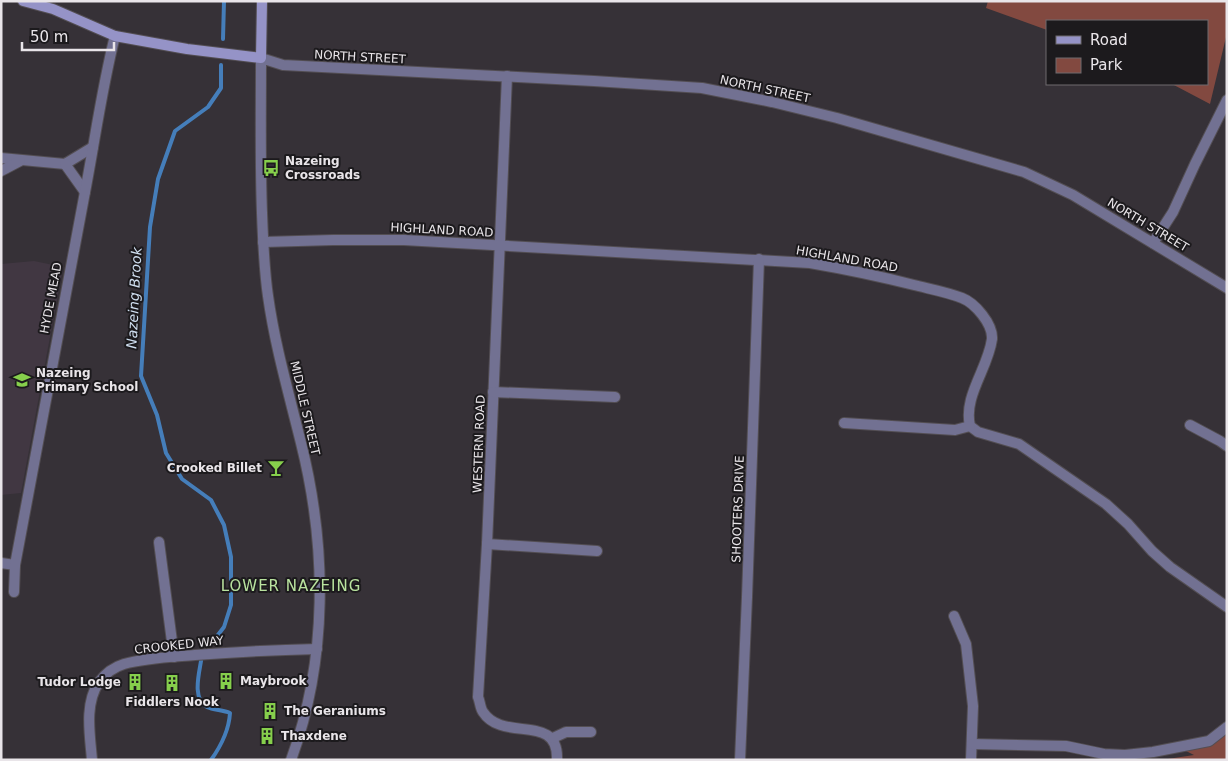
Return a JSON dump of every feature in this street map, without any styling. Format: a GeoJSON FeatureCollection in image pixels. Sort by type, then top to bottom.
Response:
{"type":"FeatureCollection","features":[{"type":"Feature","properties":{"kind":"main road"},"geometry":{"type":"LineString","coordinates":[[23,1],[53,10],[115,36],[187,49],[261,58],[262,1]]}},
{"type":"Feature","properties":{"kind":"street","name":"HYDE MEAD"},"geometry":{"type":"LineString","coordinates":[[14,592],[15,566],[61,310],[85,192],[106,73],[115,36]]}},
{"type":"Feature","properties":{"kind":"street","name":"NORTH STREET"},"geometry":{"type":"LineString","coordinates":[[261,58],[284,65],[702,88],[772,102],[837,118],[1024,172],[1072,195],[1227,288]]}},
{"type":"Feature","properties":{"kind":"street","name":"MIDDLE STREET"},"geometry":{"type":"LineString","coordinates":[[261,58],[260,158],[263,242],[268,295],[288,393],[302,445],[318,542],[320,589],[317,649],[307,705],[291,760]]}},
{"type":"Feature","properties":{"kind":"street","name":"WESTERN ROAD"},"geometry":{"type":"LineString","coordinates":[[507,76],[487,544],[478,697],[483,712],[494,722],[513,728],[543,732],[553,738]]}},
{"type":"Feature","properties":{"kind":"street"},"geometry":{"type":"LineString","coordinates":[[1153,243],[1173,212],[1227,100]]}},
{"type":"Feature","properties":{"kind":"street"},"geometry":{"type":"LineString","coordinates":[[1,158],[65,164],[93,147]]}},
{"type":"Feature","properties":{"kind":"street"},"geometry":{"type":"LineString","coordinates":[[1,171],[20,161]]}},
{"type":"Feature","properties":{"kind":"street"},"geometry":{"type":"LineString","coordinates":[[65,164],[85,192]]}},
{"type":"Feature","properties":{"kind":"street","name":"HIGHLAND ROAD"},"geometry":{"type":"LineString","coordinates":[[263,242],[404,240],[810,263],[881,277],[964,298],[988,323],[992,336],[989,351],[969,406],[968,417],[970,426]]}},
{"type":"Feature","properties":{"kind":"street","name":"SHOOTERS DRIVE"},"geometry":{"type":"LineString","coordinates":[[740,760],[759,259]]}},
{"type":"Feature","properties":{"kind":"street"},"geometry":{"type":"LineString","coordinates":[[493,392],[615,397]]}},
{"type":"Feature","properties":{"kind":"street"},"geometry":{"type":"LineString","coordinates":[[844,423],[955,430],[970,426],[978,432],[1018,444],[1106,504],[1170,567],[1227,606]]}},
{"type":"Feature","properties":{"kind":"street"},"geometry":{"type":"LineString","coordinates":[[1190,425],[1227,446]]}},
{"type":"Feature","properties":{"kind":"street"},"geometry":{"type":"LineString","coordinates":[[160,542],[174,657]]}},
{"type":"Feature","properties":{"kind":"street"},"geometry":{"type":"LineString","coordinates":[[487,544],[597,551]]}},
{"type":"Feature","properties":{"kind":"street"},"geometry":{"type":"LineString","coordinates":[[1,564],[15,566]]}},
{"type":"Feature","properties":{"kind":"street"},"geometry":{"type":"LineString","coordinates":[[954,616],[966,644],[973,706],[971,760]]}},
{"type":"Feature","properties":{"kind":"street","name":"CROOKED WAY"},"geometry":{"type":"LineString","coordinates":[[92,760],[90,713],[92,696],[99,682],[109,671],[122,665],[174,657],[243,651],[317,649]]}},
{"type":"Feature","properties":{"kind":"street"},"geometry":{"type":"LineString","coordinates":[[972,744],[1066,746],[1103,757],[1153,752],[1209,742],[1227,727]]}},
{"type":"Feature","properties":{"kind":"street"},"geometry":{"type":"LineString","coordinates":[[557,760],[557,750],[553,738],[566,732],[591,732]]}},
{"type":"Feature","properties":{"kind":"shaded area","name":"Nazeing Primary School"},"geometry":{"type":"Polygon","coordinates":[[[34,261],[63,267],[21,493],[1,495],[1,264],[34,261]]]}},
{"type":"Feature","properties":{"kind":"green space"},"geometry":{"type":"Polygon","coordinates":[[[988,1],[1227,1],[1227,33],[1210,104],[1174,85],[1208,85],[1208,20],[1046,20],[1046,30],[986,8],[988,1]]]}},
{"type":"Feature","properties":{"kind":"green space"},"geometry":{"type":"Polygon","coordinates":[[[1227,724],[1227,760],[1161,760],[1194,755],[1180,748],[1194,745],[1227,724]]]}},
{"type":"Feature","properties":{"kind":"waterway","name":"Nazeing Brook"},"geometry":{"type":"LineString","coordinates":[[223,39],[224,1]]}},
{"type":"Feature","properties":{"kind":"waterway","name":"Nazeing Brook"},"geometry":{"type":"LineString","coordinates":[[211,644],[224,627],[231,605],[231,557],[224,525],[211,500],[182,479],[166,453],[157,415],[141,376],[150,227],[158,179],[175,131],[208,107],[221,88],[221,65]]}},
{"type":"Feature","properties":{"kind":"waterway","name":"Nazeing Brook"},"geometry":{"type":"LineString","coordinates":[[201,661],[198,679],[199,698],[207,707],[230,713],[224,738],[211,760]]}},
{"type":"Feature","properties":{"kind":"place","name":"Nazeing Crossroads"},"geometry":{"type":"Point","coordinates":[271,168]}},
{"type":"Feature","properties":{"kind":"place","name":"Nazeing Primary School"},"geometry":{"type":"Point","coordinates":[22,380]}},
{"type":"Feature","properties":{"kind":"place","name":"Crooked Billet"},"geometry":{"type":"Point","coordinates":[276,468]}},
{"type":"Feature","properties":{"kind":"place","name":"Maybrook"},"geometry":{"type":"Point","coordinates":[226,681]}},
{"type":"Feature","properties":{"kind":"place","name":"Tudor Lodge"},"geometry":{"type":"Point","coordinates":[135,682]}},
{"type":"Feature","properties":{"kind":"place","name":"Fiddlers Nook"},"geometry":{"type":"Point","coordinates":[172,683]}},
{"type":"Feature","properties":{"kind":"place","name":"The Geraniums"},"geometry":{"type":"Point","coordinates":[270,711]}},
{"type":"Feature","properties":{"kind":"place","name":"Thaxdene"},"geometry":{"type":"Point","coordinates":[267,736]}},
{"type":"Feature","properties":{"kind":"district","name":"LOWER NAZEING"},"geometry":{"type":"Point","coordinates":[291,586]}}]}
